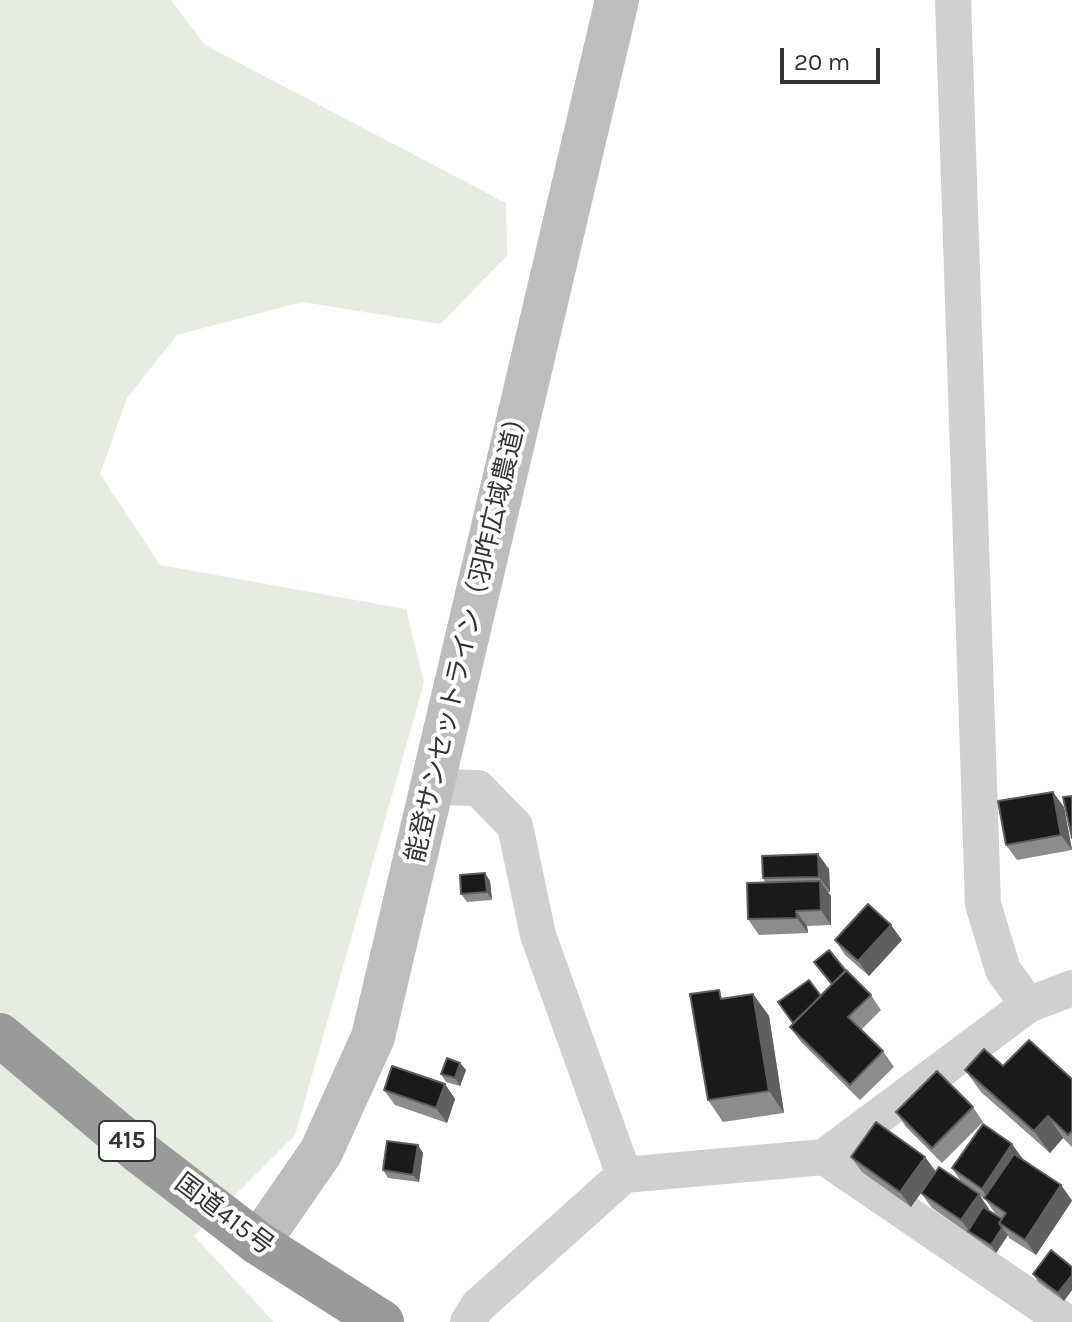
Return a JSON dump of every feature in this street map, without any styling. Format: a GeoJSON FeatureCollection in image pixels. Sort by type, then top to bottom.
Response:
{"type":"FeatureCollection","features":[{"type":"Feature","properties":{"kind":"highway","name":"国道415号"},"geometry":{"type":"LineString","coordinates":[[0,1035],[137,1150],[258,1243],[382,1322]]}},
{"type":"Feature","properties":{"kind":"street","name":"能登サンセットライン（羽咋広域農道）"},"geometry":{"type":"LineString","coordinates":[[258,1243],[321,1152],[373,1037],[617,0]]}},
{"type":"Feature","properties":{"kind":"street"},"geometry":{"type":"LineString","coordinates":[[953,0],[983,904],[1003,970],[1028,1005]]}},
{"type":"Feature","properties":{"kind":"street"},"geometry":{"type":"LineString","coordinates":[[432,787],[478,788],[515,826],[538,935],[624,1175]]}},
{"type":"Feature","properties":{"kind":"street"},"geometry":{"type":"LineString","coordinates":[[468,1322],[478,1306],[624,1175],[824,1157],[1028,1005],[1072,988]]}},
{"type":"Feature","properties":{"kind":"street"},"geometry":{"type":"LineString","coordinates":[[824,1157],[1066,1322]]}},
{"type":"Feature","properties":{"kind":"shaded area"},"geometry":{"type":"Polygon","coordinates":[[[0,0],[171,0],[205,45],[506,203],[507,256],[440,324],[302,302],[177,335],[127,398],[100,474],[160,565],[406,609],[424,683],[295,1135],[194,1236],[274,1322],[0,1322],[0,0]]]}},
{"type":"Feature","properties":{"kind":"building"},"geometry":{"type":"Polygon","coordinates":[[[1053,792],[1061,835],[1006,845],[998,801],[1053,792]]]}},
{"type":"Feature","properties":{"kind":"building"},"geometry":{"type":"Polygon","coordinates":[[[1072,796],[1072,838],[1063,797],[1072,796]]]}},
{"type":"Feature","properties":{"kind":"building"},"geometry":{"type":"Polygon","coordinates":[[[818,854],[819,877],[763,878],[762,856],[818,854]]]}},
{"type":"Feature","properties":{"kind":"building"},"geometry":{"type":"Polygon","coordinates":[[[485,873],[487,892],[461,894],[460,875],[485,873]]]}},
{"type":"Feature","properties":{"kind":"building"},"geometry":{"type":"Polygon","coordinates":[[[820,881],[821,910],[796,911],[797,918],[748,919],[747,883],[820,881]]]}},
{"type":"Feature","properties":{"kind":"building"},"geometry":{"type":"Polygon","coordinates":[[[868,904],[891,925],[858,961],[835,940],[868,904]]]}},
{"type":"Feature","properties":{"kind":"building"},"geometry":{"type":"Polygon","coordinates":[[[829,950],[846,971],[832,984],[814,962],[829,950]]]}},
{"type":"Feature","properties":{"kind":"building"},"geometry":{"type":"Polygon","coordinates":[[[846,970],[871,995],[848,1017],[883,1051],[850,1085],[790,1027],[846,970]]]}},
{"type":"Feature","properties":{"kind":"building"},"geometry":{"type":"Polygon","coordinates":[[[809,980],[821,996],[793,1023],[778,1002],[809,980]]]}},
{"type":"Feature","properties":{"kind":"building"},"geometry":{"type":"Polygon","coordinates":[[[719,990],[721,999],[753,994],[769,1091],[708,1100],[690,994],[719,990]]]}},
{"type":"Feature","properties":{"kind":"building"},"geometry":{"type":"Polygon","coordinates":[[[1029,1040],[1072,1079],[1072,1131],[1068,1135],[1048,1116],[1034,1131],[965,1070],[984,1049],[1003,1066],[1029,1040]]]}},
{"type":"Feature","properties":{"kind":"building"},"geometry":{"type":"Polygon","coordinates":[[[447,1058],[460,1063],[455,1078],[441,1074],[447,1058]]]}},
{"type":"Feature","properties":{"kind":"building"},"geometry":{"type":"Polygon","coordinates":[[[392,1066],[445,1084],[436,1108],[384,1090],[392,1066]]]}},
{"type":"Feature","properties":{"kind":"building"},"geometry":{"type":"Polygon","coordinates":[[[937,1071],[973,1107],[932,1148],[896,1112],[937,1071]]]}},
{"type":"Feature","properties":{"kind":"building"},"geometry":{"type":"Polygon","coordinates":[[[876,1122],[925,1157],[900,1192],[851,1157],[876,1122]]]}},
{"type":"Feature","properties":{"kind":"building"},"geometry":{"type":"Polygon","coordinates":[[[983,1124],[1012,1144],[982,1189],[952,1168],[983,1124]]]}},
{"type":"Feature","properties":{"kind":"building"},"geometry":{"type":"Polygon","coordinates":[[[387,1141],[418,1145],[413,1175],[383,1170],[387,1141]]]}},
{"type":"Feature","properties":{"kind":"building"},"geometry":{"type":"Polygon","coordinates":[[[1014,1154],[1061,1185],[1025,1240],[999,1223],[1006,1213],[984,1198],[1014,1154]]]}},
{"type":"Feature","properties":{"kind":"building"},"geometry":{"type":"Polygon","coordinates":[[[939,1167],[979,1194],[961,1220],[921,1193],[939,1167]]]}},
{"type":"Feature","properties":{"kind":"building"},"geometry":{"type":"Polygon","coordinates":[[[983,1207],[1002,1219],[999,1223],[1002,1228],[991,1245],[968,1231],[983,1207]]]}},
{"type":"Feature","properties":{"kind":"building"},"geometry":{"type":"Polygon","coordinates":[[[1051,1250],[1072,1267],[1072,1275],[1058,1293],[1033,1274],[1051,1250]]]}}]}
